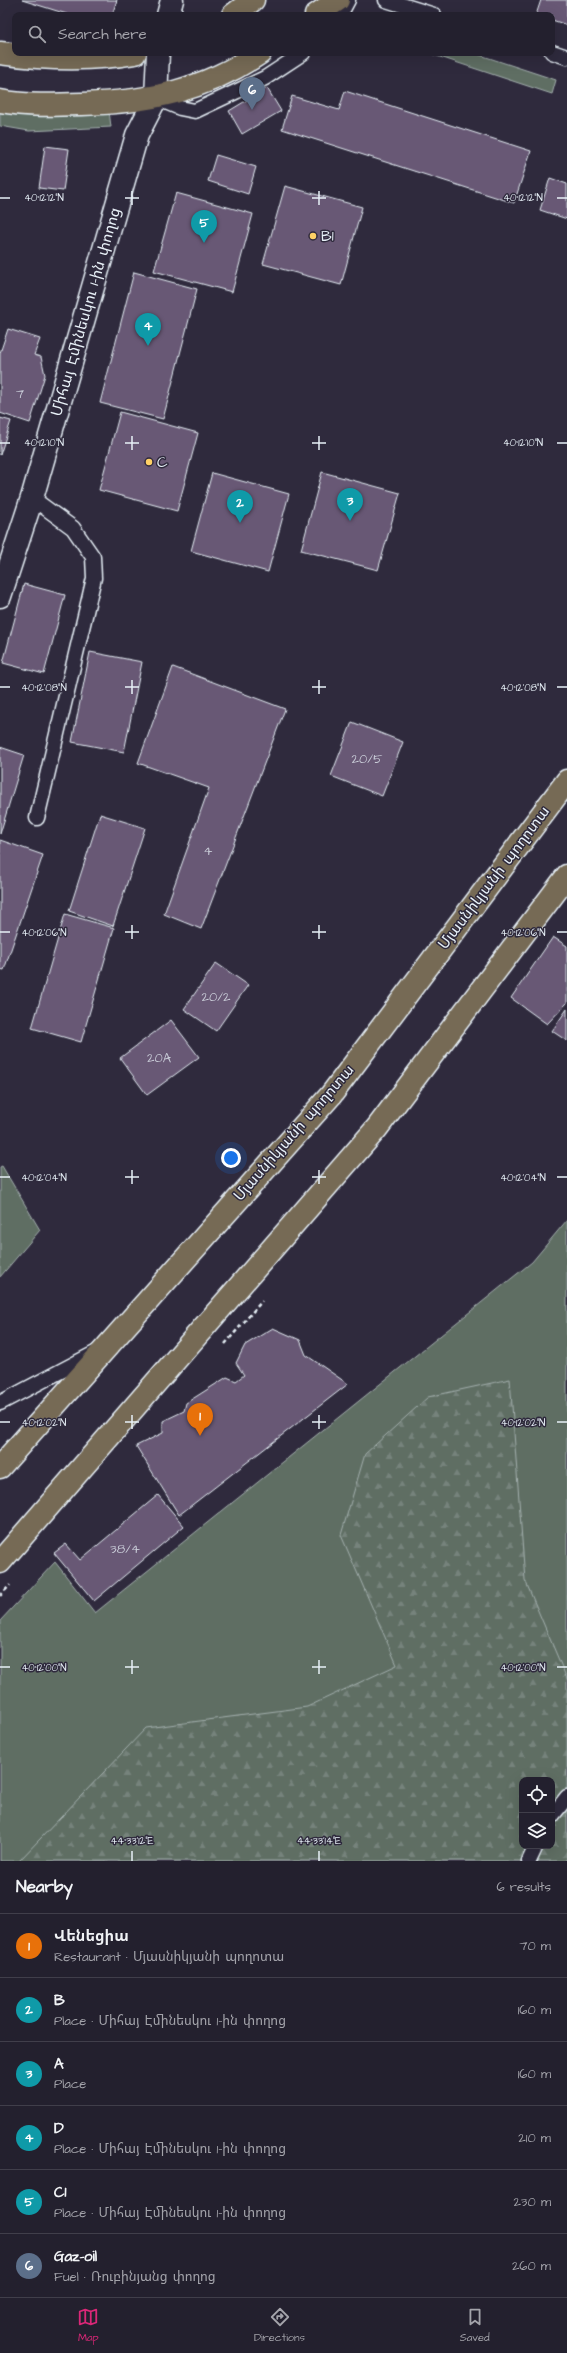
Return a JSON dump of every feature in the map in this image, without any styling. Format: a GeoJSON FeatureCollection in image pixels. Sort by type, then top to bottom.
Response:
{"type":"FeatureCollection","features":[{"type":"Feature","properties":{"kind":"main road"},"geometry":{"type":"LineString","coordinates":[[236,12],[253,0]]}},
{"type":"Feature","properties":{"kind":"main road"},"geometry":{"type":"LineString","coordinates":[[320,12],[338,0]]}},
{"type":"Feature","properties":{"kind":"main road"},"geometry":{"type":"LineString","coordinates":[[0,53],[12,55]]}},
{"type":"Feature","properties":{"kind":"main road"},"geometry":{"type":"LineString","coordinates":[[20,56],[86,59],[110,56]]}},
{"type":"Feature","properties":{"kind":"main road"},"geometry":{"type":"LineString","coordinates":[[0,102],[30,106],[128,102],[156,98],[212,80],[256,56]]}},
{"type":"Feature","properties":{"kind":"main road","name":"Մյասնիկյանի պողոտա"},"geometry":{"type":"LineString","coordinates":[[0,1467],[331,1095],[567,781]]}},
{"type":"Feature","properties":{"kind":"main road"},"geometry":{"type":"LineString","coordinates":[[0,1562],[377,1128],[567,876]]}},
{"type":"Feature","properties":{"kind":"street"},"geometry":{"type":"LineString","coordinates":[[169,12],[172,0]]}},
{"type":"Feature","properties":{"kind":"street"},"geometry":{"type":"LineString","coordinates":[[156,98],[158,56]]}},
{"type":"Feature","properties":{"kind":"street","name":"Միհայ Էմինեսկու 1-ին փողոց"},"geometry":{"type":"LineString","coordinates":[[0,596],[32,498],[137,135],[156,98]]}},
{"type":"Feature","properties":{"kind":"lane"},"geometry":{"type":"LineString","coordinates":[[342,12],[348,0]]}},
{"type":"Feature","properties":{"kind":"lane"},"geometry":{"type":"LineString","coordinates":[[386,0],[424,12]]}},
{"type":"Feature","properties":{"kind":"lane"},"geometry":{"type":"LineString","coordinates":[[555,53],[567,57]]}},
{"type":"Feature","properties":{"kind":"lane"},"geometry":{"type":"LineString","coordinates":[[256,82],[260,56]]}},
{"type":"Feature","properties":{"kind":"lane"},"geometry":{"type":"LineString","coordinates":[[156,98],[180,108],[195,111],[256,82],[298,56]]}},
{"type":"Feature","properties":{"kind":"lane"},"geometry":{"type":"LineString","coordinates":[[32,498],[73,528],[93,558],[94,578],[37,818]]}},
{"type":"Feature","properties":{"kind":"lane"},"geometry":{"type":"LineString","coordinates":[[0,1403],[106,1347]]}},
{"type":"Feature","properties":{"kind":"lane"},"geometry":{"type":"LineString","coordinates":[[554,1813],[567,1797]]}},
{"type":"Feature","properties":{"kind":"lane"},"geometry":{"type":"LineString","coordinates":[[529,1861],[535,1849]]}},
{"type":"Feature","properties":{"kind":"green space"},"geometry":{"type":"Polygon","coordinates":[[[437,56],[483,56],[556,80],[552,94],[437,56]]]}},
{"type":"Feature","properties":{"kind":"green space"},"geometry":{"type":"Polygon","coordinates":[[[0,111],[109,111],[111,127],[29,131],[0,126],[0,111]]]}},
{"type":"Feature","properties":{"kind":"green space"},"geometry":{"type":"Polygon","coordinates":[[[2,1166],[40,1230],[0,1277],[0,1167],[2,1166]]]}},
{"type":"Feature","properties":{"kind":"green space"},"geometry":{"type":"Polygon","coordinates":[[[567,1220],[567,1861],[0,1861],[0,1621],[55,1562],[95,1613],[532,1262],[567,1220]]]}},
{"type":"Feature","properties":{"kind":"green space"},"geometry":{"type":"Polygon","coordinates":[[[510,1379],[525,1580],[567,1679],[567,1861],[19,1861],[146,1728],[307,1707],[397,1665],[341,1535],[365,1454],[428,1397],[510,1379]]]}},
{"type":"Feature","properties":{"kind":"building"},"geometry":{"type":"Polygon","coordinates":[[[22,0],[117,0],[113,12],[60,12],[22,0]]]}},
{"type":"Feature","properties":{"kind":"building"},"geometry":{"type":"Polygon","coordinates":[[[541,0],[567,0],[567,25],[555,21],[555,12],[537,12],[541,0]]]}},
{"type":"Feature","properties":{"kind":"building"},"geometry":{"type":"Polygon","coordinates":[[[267,88],[281,111],[242,134],[229,111],[267,88]]]}},
{"type":"Feature","properties":{"kind":"building"},"geometry":{"type":"Polygon","coordinates":[[[345,91],[531,151],[514,203],[282,129],[292,96],[339,110],[345,91]]]}},
{"type":"Feature","properties":{"kind":"building"},"geometry":{"type":"Polygon","coordinates":[[[45,146],[69,149],[63,191],[39,188],[45,146]]]}},
{"type":"Feature","properties":{"kind":"building"},"geometry":{"type":"Polygon","coordinates":[[[216,155],[256,167],[248,194],[208,181],[216,155]]]}},
{"type":"Feature","properties":{"kind":"building"},"geometry":{"type":"Polygon","coordinates":[[[550,178],[567,184],[567,219],[540,210],[550,178]]]}},
{"type":"Feature","properties":{"kind":"building","name":"B1"},"geometry":{"type":"Polygon","coordinates":[[[285,186],[362,207],[341,285],[263,264],[285,186]]]}},
{"type":"Feature","properties":{"kind":"building"},"geometry":{"type":"Polygon","coordinates":[[[176,193],[253,214],[232,292],[154,271],[176,193]]]}},
{"type":"Feature","properties":{"kind":"building"},"geometry":{"type":"Polygon","coordinates":[[[134,272],[197,289],[163,419],[100,403],[134,272]]]}},
{"type":"Feature","properties":{"kind":"building"},"geometry":{"type":"Polygon","coordinates":[[[8,329],[40,339],[34,355],[41,357],[45,375],[30,423],[0,413],[0,353],[8,329]]]}},
{"type":"Feature","properties":{"kind":"building","name":"C"},"geometry":{"type":"Polygon","coordinates":[[[120,412],[198,433],[177,511],[99,490],[120,412]]]}},
{"type":"Feature","properties":{"kind":"building"},"geometry":{"type":"Polygon","coordinates":[[[0,418],[11,421],[0,455],[0,418]]]}},
{"type":"Feature","properties":{"kind":"building"},"geometry":{"type":"Polygon","coordinates":[[[322,472],[400,493],[378,570],[301,550],[322,472]]]}},
{"type":"Feature","properties":{"kind":"building"},"geometry":{"type":"Polygon","coordinates":[[[212,473],[289,494],[268,572],[191,551],[212,473]]]}},
{"type":"Feature","properties":{"kind":"building"},"geometry":{"type":"Polygon","coordinates":[[[24,584],[65,595],[44,674],[3,663],[24,584]]]}},
{"type":"Feature","properties":{"kind":"building"},"geometry":{"type":"Polygon","coordinates":[[[90,652],[142,662],[124,752],[72,742],[90,652]]]}},
{"type":"Feature","properties":{"kind":"building"},"geometry":{"type":"Polygon","coordinates":[[[173,667],[285,709],[201,929],[164,914],[209,788],[138,763],[173,667]]]}},
{"type":"Feature","properties":{"kind":"building"},"geometry":{"type":"Polygon","coordinates":[[[352,722],[403,742],[382,796],[331,776],[352,722]]]}},
{"type":"Feature","properties":{"kind":"building"},"geometry":{"type":"Polygon","coordinates":[[[0,747],[24,755],[0,834],[0,747]]]}},
{"type":"Feature","properties":{"kind":"building"},"geometry":{"type":"Polygon","coordinates":[[[100,814],[145,828],[113,926],[69,911],[100,814]]]}},
{"type":"Feature","properties":{"kind":"building"},"geometry":{"type":"Polygon","coordinates":[[[0,840],[43,855],[4,970],[0,969],[0,840]]]}},
{"type":"Feature","properties":{"kind":"building"},"geometry":{"type":"Polygon","coordinates":[[[65,914],[114,928],[81,1042],[32,1028],[65,914]]]}},
{"type":"Feature","properties":{"kind":"building"},"geometry":{"type":"Polygon","coordinates":[[[553,937],[567,946],[567,1003],[547,1024],[511,998],[553,937]]]}},
{"type":"Feature","properties":{"kind":"building"},"geometry":{"type":"Polygon","coordinates":[[[216,963],[248,985],[216,1031],[184,1009],[216,963]]]}},
{"type":"Feature","properties":{"kind":"building"},"geometry":{"type":"Polygon","coordinates":[[[567,1009],[567,1041],[552,1031],[567,1009]]]}},
{"type":"Feature","properties":{"kind":"building"},"geometry":{"type":"Polygon","coordinates":[[[171,1020],[199,1057],[147,1095],[120,1058],[171,1020]]]}},
{"type":"Feature","properties":{"kind":"building"},"geometry":{"type":"Polygon","coordinates":[[[273,1328],[300,1340],[306,1355],[348,1384],[179,1515],[136,1446],[163,1433],[163,1421],[184,1411],[186,1403],[227,1377],[236,1381],[244,1375],[236,1363],[245,1345],[273,1328]]]}},
{"type":"Feature","properties":{"kind":"building"},"geometry":{"type":"Polygon","coordinates":[[[158,1495],[184,1526],[94,1601],[54,1553],[66,1544],[80,1560],[158,1495]]]}},
{"type":"Feature","properties":{"kind":"place","name":"Gaz-oil"},"geometry":{"type":"Point","coordinates":[252,110]}},
{"type":"Feature","properties":{"kind":"place","name":"B1"},"geometry":{"type":"Point","coordinates":[313,236]}},
{"type":"Feature","properties":{"kind":"place","name":"C1"},"geometry":{"type":"Point","coordinates":[204,243]}},
{"type":"Feature","properties":{"kind":"place","name":"D"},"geometry":{"type":"Point","coordinates":[148,346]}},
{"type":"Feature","properties":{"kind":"place","name":"C"},"geometry":{"type":"Point","coordinates":[149,462]}},
{"type":"Feature","properties":{"kind":"place","name":"A"},"geometry":{"type":"Point","coordinates":[350,521]}},
{"type":"Feature","properties":{"kind":"place","name":"B"},"geometry":{"type":"Point","coordinates":[240,523]}},
{"type":"Feature","properties":{"kind":"place","name":"Վենեցիա"},"geometry":{"type":"Point","coordinates":[200,1436]}}]}
